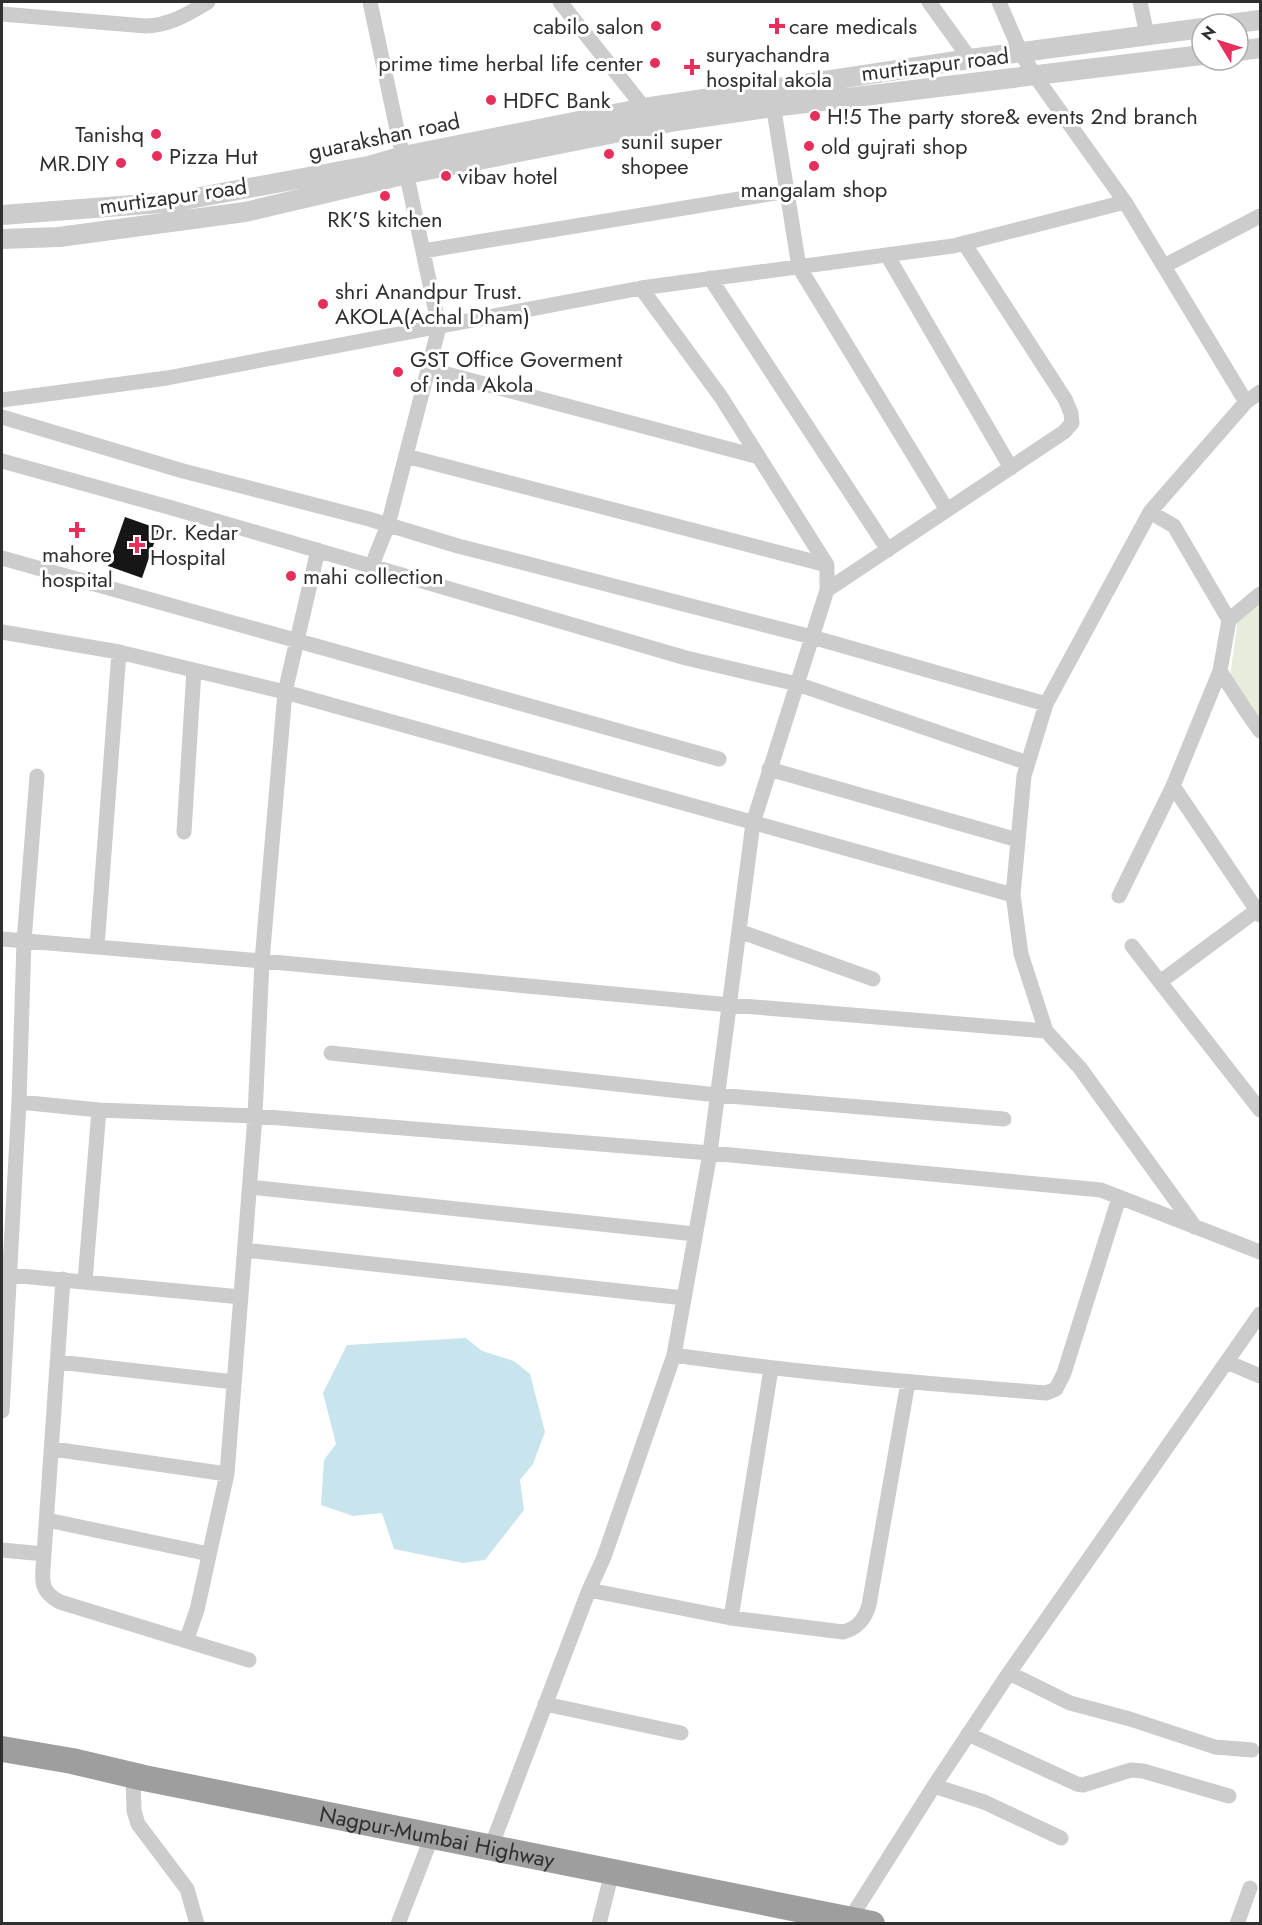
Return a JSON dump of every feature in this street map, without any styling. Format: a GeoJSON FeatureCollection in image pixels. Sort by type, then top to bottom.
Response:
{"type":"FeatureCollection","features":[{"type":"Feature","properties":{"kind":"highway","name":"Nagpur-Mumbai Highway"},"geometry":{"type":"LineString","coordinates":[[2,1749],[72,1761],[133,1776],[861,1921]]}},
{"type":"Feature","properties":{"kind":"street"},"geometry":{"type":"LineString","coordinates":[[2,14],[146,26],[162,25],[177,20],[208,2]]}},
{"type":"Feature","properties":{"kind":"street"},"geometry":{"type":"LineString","coordinates":[[370,2],[439,327],[388,525],[372,565]]}},
{"type":"Feature","properties":{"kind":"street"},"geometry":{"type":"LineString","coordinates":[[560,2],[656,125]]}},
{"type":"Feature","properties":{"kind":"street"},"geometry":{"type":"LineString","coordinates":[[929,2],[970,59]]}},
{"type":"Feature","properties":{"kind":"street"},"geometry":{"type":"LineString","coordinates":[[999,2],[1021,53],[1035,76],[1125,202],[1246,402]]}},
{"type":"Feature","properties":{"kind":"street"},"geometry":{"type":"LineString","coordinates":[[1140,2],[1147,35]]}},
{"type":"Feature","properties":{"kind":"street","name":"guarakshan road"},"geometry":{"type":"LineString","coordinates":[[2,215],[173,202],[368,166],[405,165],[644,108],[772,98],[970,59],[1190,30]]}},
{"type":"Feature","properties":{"kind":"street","name":"murtizapur road"},"geometry":{"type":"LineString","coordinates":[[2,238],[59,237],[245,212],[405,165],[656,125],[772,98],[1035,76],[1190,57]]}},
{"type":"Feature","properties":{"kind":"street"},"geometry":{"type":"LineString","coordinates":[[772,98],[799,267],[947,510]]}},
{"type":"Feature","properties":{"kind":"street"},"geometry":{"type":"LineString","coordinates":[[423,251],[788,191]]}},
{"type":"Feature","properties":{"kind":"street"},"geometry":{"type":"LineString","coordinates":[[2,400],[167,378],[641,288],[964,243],[1125,202]]}},
{"type":"Feature","properties":{"kind":"street"},"geometry":{"type":"LineString","coordinates":[[1164,266],[1260,216]]}},
{"type":"Feature","properties":{"kind":"street"},"geometry":{"type":"LineString","coordinates":[[827,590],[1064,432],[1072,423],[1071,413],[1065,399],[964,243]]}},
{"type":"Feature","properties":{"kind":"street"},"geometry":{"type":"LineString","coordinates":[[887,255],[1011,468]]}},
{"type":"Feature","properties":{"kind":"street"},"geometry":{"type":"LineString","coordinates":[[710,278],[888,550]]}},
{"type":"Feature","properties":{"kind":"street"},"geometry":{"type":"LineString","coordinates":[[491,1848],[589,1590],[604,1557],[674,1355],[710,1153],[753,823],[827,590],[827,565],[721,396],[641,288]]}},
{"type":"Feature","properties":{"kind":"street"},"geometry":{"type":"LineString","coordinates":[[428,369],[759,457]]}},
{"type":"Feature","properties":{"kind":"street"},"geometry":{"type":"LineString","coordinates":[[1195,1227],[1080,1068],[1046,1031],[1020,954],[1012,895],[1024,776],[1046,704],[1150,512],[1246,402],[1260,392]]}},
{"type":"Feature","properties":{"kind":"street"},"geometry":{"type":"LineString","coordinates":[[2,417],[183,471],[388,525],[458,546],[812,637],[1046,704]]}},
{"type":"Feature","properties":{"kind":"street"},"geometry":{"type":"LineString","coordinates":[[406,456],[827,565]]}},
{"type":"Feature","properties":{"kind":"street"},"geometry":{"type":"LineString","coordinates":[[2,461],[372,565],[686,658],[796,684],[1028,763]]}},
{"type":"Feature","properties":{"kind":"street"},"geometry":{"type":"LineString","coordinates":[[1150,512],[1174,526],[1229,620]]}},
{"type":"Feature","properties":{"kind":"street"},"geometry":{"type":"LineString","coordinates":[[186,1641],[196,1610],[227,1474],[255,1116],[262,961],[285,692],[318,550]]}},
{"type":"Feature","properties":{"kind":"street"},"geometry":{"type":"LineString","coordinates":[[2,558],[719,759]]}},
{"type":"Feature","properties":{"kind":"street"},"geometry":{"type":"LineString","coordinates":[[1119,897],[1173,786],[1220,671],[1229,620],[1260,594]]}},
{"type":"Feature","properties":{"kind":"street"},"geometry":{"type":"LineString","coordinates":[[2,632],[119,652],[285,692],[1012,895]]}},
{"type":"Feature","properties":{"kind":"street"},"geometry":{"type":"LineString","coordinates":[[97,947],[119,652]]}},
{"type":"Feature","properties":{"kind":"street"},"geometry":{"type":"LineString","coordinates":[[184,832],[194,670]]}},
{"type":"Feature","properties":{"kind":"street"},"geometry":{"type":"LineString","coordinates":[[1220,671],[1260,731]]}},
{"type":"Feature","properties":{"kind":"street"},"geometry":{"type":"LineString","coordinates":[[769,769],[1018,840]]}},
{"type":"Feature","properties":{"kind":"street"},"geometry":{"type":"LineString","coordinates":[[2,1411],[24,940],[37,776]]}},
{"type":"Feature","properties":{"kind":"street"},"geometry":{"type":"LineString","coordinates":[[1160,982],[1259,913],[1173,786]]}},
{"type":"Feature","properties":{"kind":"street"},"geometry":{"type":"LineString","coordinates":[[739,931],[873,979]]}},
{"type":"Feature","properties":{"kind":"street"},"geometry":{"type":"LineString","coordinates":[[2,939],[730,1005],[1046,1031]]}},
{"type":"Feature","properties":{"kind":"street"},"geometry":{"type":"LineString","coordinates":[[1132,946],[1260,1110]]}},
{"type":"Feature","properties":{"kind":"street"},"geometry":{"type":"LineString","coordinates":[[331,1053],[717,1095],[1004,1119]]}},
{"type":"Feature","properties":{"kind":"street"},"geometry":{"type":"LineString","coordinates":[[18,1102],[99,1110],[255,1116],[710,1153],[1101,1190],[1260,1252]]}},
{"type":"Feature","properties":{"kind":"street"},"geometry":{"type":"LineString","coordinates":[[85,1281],[99,1110]]}},
{"type":"Feature","properties":{"kind":"street"},"geometry":{"type":"LineString","coordinates":[[250,1187],[695,1234]]}},
{"type":"Feature","properties":{"kind":"street"},"geometry":{"type":"LineString","coordinates":[[674,1355],[771,1369],[1046,1393],[1056,1389],[1064,1373],[1119,1198]]}},
{"type":"Feature","properties":{"kind":"street"},"geometry":{"type":"LineString","coordinates":[[245,1250],[684,1298]]}},
{"type":"Feature","properties":{"kind":"street"},"geometry":{"type":"LineString","coordinates":[[10,1275],[241,1297]]}},
{"type":"Feature","properties":{"kind":"street"},"geometry":{"type":"LineString","coordinates":[[63,1279],[44,1554],[43,1585],[45,1592],[60,1602],[249,1660]]}},
{"type":"Feature","properties":{"kind":"street"},"geometry":{"type":"LineString","coordinates":[[861,1921],[934,1786],[1009,1673],[1260,1314]]}},
{"type":"Feature","properties":{"kind":"street"},"geometry":{"type":"LineString","coordinates":[[58,1362],[234,1382]]}},
{"type":"Feature","properties":{"kind":"street"},"geometry":{"type":"LineString","coordinates":[[1227,1362],[1260,1376]]}},
{"type":"Feature","properties":{"kind":"street"},"geometry":{"type":"LineString","coordinates":[[731,1618],[771,1369]]}},
{"type":"Feature","properties":{"kind":"street"},"geometry":{"type":"LineString","coordinates":[[589,1590],[731,1618],[843,1632],[860,1624],[867,1614],[869,1605],[908,1382]]}},
{"type":"Feature","properties":{"kind":"street"},"geometry":{"type":"LineString","coordinates":[[53,1449],[227,1474]]}},
{"type":"Feature","properties":{"kind":"street"},"geometry":{"type":"LineString","coordinates":[[47,1520],[209,1554]]}},
{"type":"Feature","properties":{"kind":"street"},"geometry":{"type":"LineString","coordinates":[[2,1550],[44,1554]]}},
{"type":"Feature","properties":{"kind":"street"},"geometry":{"type":"LineString","coordinates":[[1009,1673],[1070,1703],[1130,1719],[1215,1747],[1252,1750]]}},
{"type":"Feature","properties":{"kind":"street"},"geometry":{"type":"LineString","coordinates":[[545,1704],[681,1733]]}},
{"type":"Feature","properties":{"kind":"street"},"geometry":{"type":"LineString","coordinates":[[969,1734],[1077,1784],[1083,1785],[1137,1770],[1229,1796]]}},
{"type":"Feature","properties":{"kind":"street"},"geometry":{"type":"LineString","coordinates":[[133,1776],[135,1816],[138,1824],[187,1889],[197,1923]]}},
{"type":"Feature","properties":{"kind":"street"},"geometry":{"type":"LineString","coordinates":[[934,1786],[984,1802],[1061,1838]]}},
{"type":"Feature","properties":{"kind":"street"},"geometry":{"type":"LineString","coordinates":[[398,1923],[432,1836]]}},
{"type":"Feature","properties":{"kind":"street"},"geometry":{"type":"LineString","coordinates":[[599,1923],[612,1872]]}},
{"type":"Feature","properties":{"kind":"street"},"geometry":{"type":"LineString","coordinates":[[1237,1923],[1250,1888]]}},
{"type":"Feature","properties":{"kind":"green space"},"geometry":{"type":"Polygon","coordinates":[[[1260,591],[1260,725],[1229,684],[1239,611],[1260,591]]]}},
{"type":"Feature","properties":{"kind":"water"},"geometry":{"type":"Polygon","coordinates":[[[466,1338],[482,1351],[514,1361],[530,1374],[545,1432],[533,1464],[520,1480],[524,1510],[485,1560],[463,1563],[394,1549],[382,1513],[353,1516],[321,1505],[324,1460],[336,1444],[323,1393],[347,1345],[466,1338]]]}},
{"type":"Feature","properties":{"kind":"building"},"geometry":{"type":"Polygon","coordinates":[[[125,517],[159,529],[142,578],[108,566],[125,517]]]}},
{"type":"Feature","properties":{"kind":"place","name":"cabilo salon"},"geometry":{"type":"Point","coordinates":[656,26]}},
{"type":"Feature","properties":{"kind":"place","name":"care medicals"},"geometry":{"type":"Point","coordinates":[777,26]}},
{"type":"Feature","properties":{"kind":"place","name":"prime time herbal life center"},"geometry":{"type":"Point","coordinates":[655,63]}},
{"type":"Feature","properties":{"kind":"place","name":"suryachandra hospital akola"},"geometry":{"type":"Point","coordinates":[692,67]}},
{"type":"Feature","properties":{"kind":"place","name":"HDFC Bank"},"geometry":{"type":"Point","coordinates":[491,100]}},
{"type":"Feature","properties":{"kind":"place","name":"H!5 The party store& events 2nd branch"},"geometry":{"type":"Point","coordinates":[815,116]}},
{"type":"Feature","properties":{"kind":"place","name":"Tanishq"},"geometry":{"type":"Point","coordinates":[156,134]}},
{"type":"Feature","properties":{"kind":"place","name":"old gujrati shop"},"geometry":{"type":"Point","coordinates":[809,146]}},
{"type":"Feature","properties":{"kind":"place","name":"sunil super shopee"},"geometry":{"type":"Point","coordinates":[609,154]}},
{"type":"Feature","properties":{"kind":"place","name":"Pizza Hut"},"geometry":{"type":"Point","coordinates":[157,156]}},
{"type":"Feature","properties":{"kind":"place","name":"MR.DIY"},"geometry":{"type":"Point","coordinates":[121,163]}},
{"type":"Feature","properties":{"kind":"place","name":"mangalam shop"},"geometry":{"type":"Point","coordinates":[814,166]}},
{"type":"Feature","properties":{"kind":"place","name":"vibav hotel"},"geometry":{"type":"Point","coordinates":[446,176]}},
{"type":"Feature","properties":{"kind":"place","name":"RK'S kitchen"},"geometry":{"type":"Point","coordinates":[385,196]}},
{"type":"Feature","properties":{"kind":"place","name":"shri Anandpur Trust. AKOLA(Achal Dham)"},"geometry":{"type":"Point","coordinates":[323,304]}},
{"type":"Feature","properties":{"kind":"place","name":"GST Office Goverment of inda Akola"},"geometry":{"type":"Point","coordinates":[398,372]}},
{"type":"Feature","properties":{"kind":"place","name":"mahore hospital"},"geometry":{"type":"Point","coordinates":[77,530]}},
{"type":"Feature","properties":{"kind":"place","name":"Dr. Kedar Hospital"},"geometry":{"type":"Point","coordinates":[137,545]}},
{"type":"Feature","properties":{"kind":"place","name":"mahi collection"},"geometry":{"type":"Point","coordinates":[291,576]}}]}
